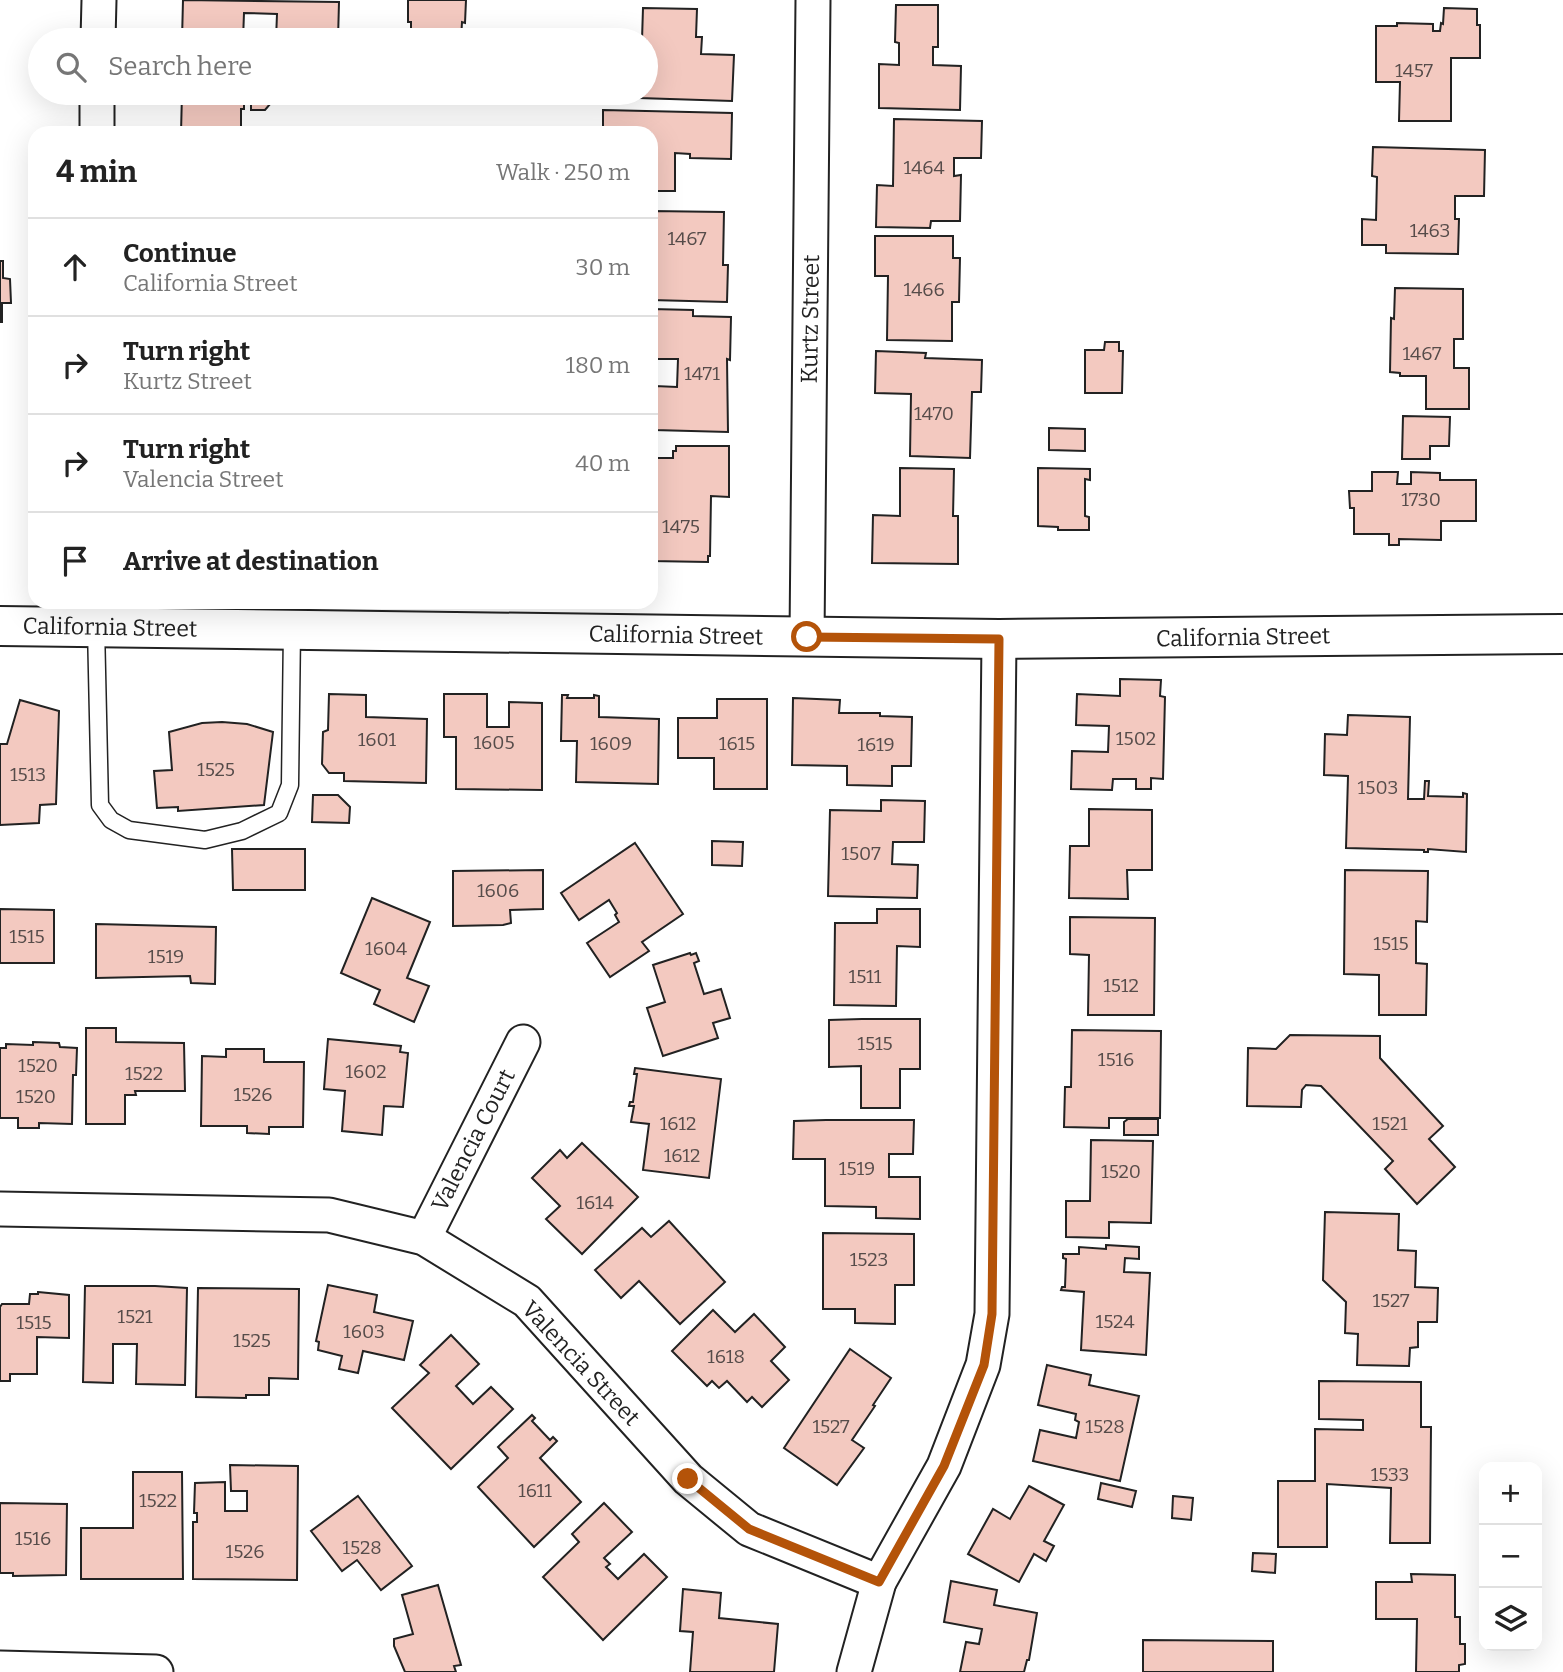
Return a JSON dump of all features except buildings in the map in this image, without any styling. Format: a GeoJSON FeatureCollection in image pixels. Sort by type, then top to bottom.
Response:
{"type":"FeatureCollection","features":[{"type":"Feature","properties":{"kind":"main road","name":"California Street"},"geometry":{"type":"LineString","coordinates":[[0,626],[92,619],[292,630],[999,639],[1563,634]]}},
{"type":"Feature","properties":{"kind":"street"},"geometry":{"type":"LineString","coordinates":[[98,28],[99,0]]}},
{"type":"Feature","properties":{"kind":"street","name":"Kurtz Street"},"geometry":{"type":"LineString","coordinates":[[807,637],[813,0]]}},
{"type":"Feature","properties":{"kind":"street"},"geometry":{"type":"LineString","coordinates":[[97,105],[97,126]]}},
{"type":"Feature","properties":{"kind":"street"},"geometry":{"type":"LineString","coordinates":[[854,1672],[879,1582],[944,1466],[984,1365],[992,1314],[999,639]]}},
{"type":"Feature","properties":{"kind":"street","name":"Valencia Court"},"geometry":{"type":"LineString","coordinates":[[424,1238],[523,1042]]}},
{"type":"Feature","properties":{"kind":"street","name":"Valencia Street"},"geometry":{"type":"LineString","coordinates":[[0,1209],[329,1215],[424,1238],[527,1301],[688,1479],[749,1529],[879,1582]]}},
{"type":"Feature","properties":{"kind":"street"},"geometry":{"type":"LineString","coordinates":[[0,1668],[156,1672]]}},
{"type":"Feature","properties":{"kind":"lane"},"geometry":{"type":"LineString","coordinates":[[92,619],[100,805],[111,820],[129,830],[205,840],[242,831],[279,813],[290,785],[292,630]]}},
{"type":"Feature","properties":{"kind":"route"},"geometry":{"type":"LineString","coordinates":[[688,1479],[749,1529],[879,1582],[944,1466],[984,1365],[992,1314],[999,639],[807,637]]}}]}
